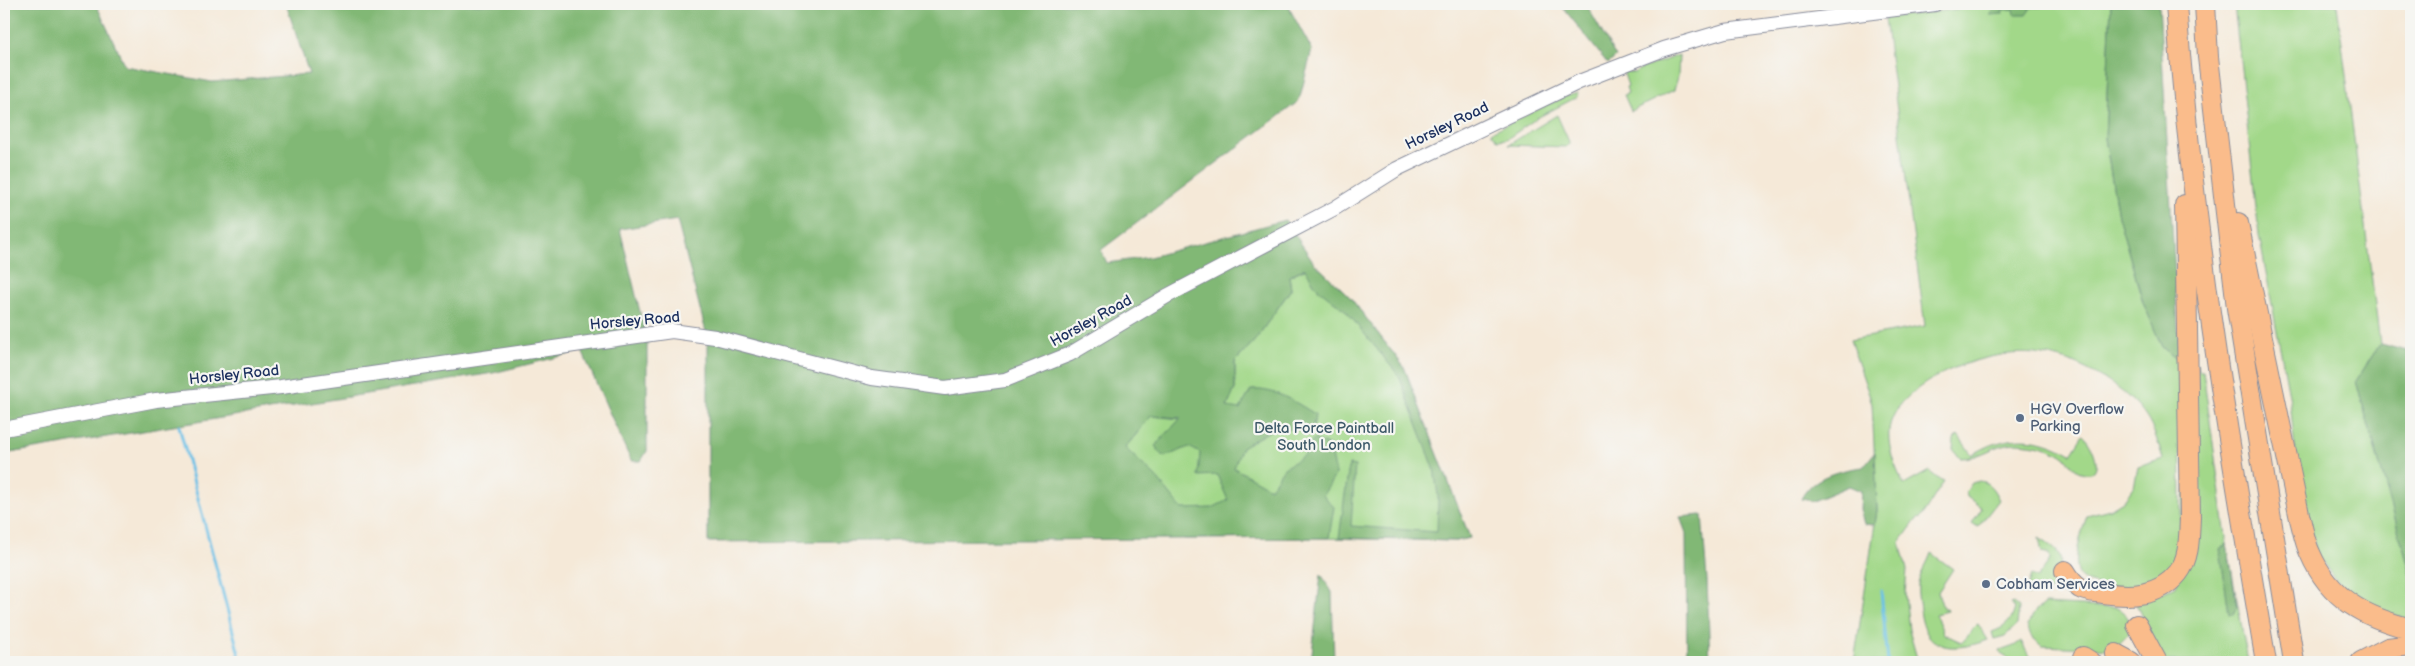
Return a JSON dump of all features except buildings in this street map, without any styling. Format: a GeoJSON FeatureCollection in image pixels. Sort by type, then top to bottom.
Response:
{"type":"FeatureCollection","features":[{"type":"Feature","properties":{"kind":"highway"},"geometry":{"type":"LineString","coordinates":[[2065,571],[2073,583],[2087,591],[2136,596],[2155,590],[2168,583],[2181,568],[2186,556],[2190,518],[2183,101],[2176,4]]}},
{"type":"Feature","properties":{"kind":"highway"},"geometry":{"type":"LineString","coordinates":[[2205,4],[2208,57],[2237,308],[2294,662]]}},
{"type":"Feature","properties":{"kind":"highway"},"geometry":{"type":"LineString","coordinates":[[2183,101],[2213,332],[2266,662]]}},
{"type":"Feature","properties":{"kind":"highway"},"geometry":{"type":"LineString","coordinates":[[2222,169],[2242,239],[2300,519],[2310,553],[2327,582],[2349,605],[2374,619],[2411,629]]}},
{"type":"Feature","properties":{"kind":"highway"},"geometry":{"type":"LineString","coordinates":[[2137,626],[2156,662]]}},
{"type":"Feature","properties":{"kind":"highway"},"geometry":{"type":"LineString","coordinates":[[2361,662],[2388,648],[2411,645]]}},
{"type":"Feature","properties":{"kind":"street","name":"Horsley Road"},"geometry":{"type":"LineString","coordinates":[[4,429],[156,400],[281,387],[672,331],[715,336],[872,378],[945,388],[1006,380],[1070,354],[1176,291],[1335,208],[1396,169],[1579,82],[1664,49],[1725,31],[1935,4]]}},
{"type":"Feature","properties":{"kind":"green space"},"geometry":{"type":"Polygon","coordinates":[[[4,4],[96,4],[125,66],[212,82],[309,74],[286,4],[1287,4],[1312,50],[1299,101],[1101,250],[1107,263],[1150,257],[1285,220],[1315,264],[1349,296],[1404,367],[1470,538],[1456,541],[1339,538],[1349,465],[1355,466],[1351,526],[1437,532],[1438,496],[1434,468],[1399,376],[1345,310],[1316,287],[1305,268],[1289,276],[1291,289],[1256,339],[1235,362],[1235,389],[1227,407],[1240,409],[1251,390],[1260,390],[1284,397],[1315,414],[1313,430],[1273,429],[1242,447],[1234,468],[1270,488],[1284,468],[1306,454],[1313,439],[1330,446],[1336,474],[1323,495],[1334,507],[1329,538],[708,542],[708,340],[677,220],[620,229],[647,341],[647,451],[641,461],[631,461],[582,351],[493,373],[4,454],[4,4]],[[1151,416],[1125,448],[1157,478],[1182,509],[1212,508],[1228,500],[1217,475],[1198,476],[1200,453],[1189,447],[1164,457],[1155,446],[1181,418],[1151,416]]]}},
{"type":"Feature","properties":{"kind":"green space"},"geometry":{"type":"Polygon","coordinates":[[[1560,4],[1586,4],[1616,57],[1608,64],[1560,4]]]}},
{"type":"Feature","properties":{"kind":"green space"},"geometry":{"type":"Polygon","coordinates":[[[1997,4],[2064,4],[2031,8],[2026,15],[2015,15],[2014,9],[2002,10],[2003,14],[1990,15],[1997,4]]]}},
{"type":"Feature","properties":{"kind":"green space"},"geometry":{"type":"Polygon","coordinates":[[[1999,4],[2111,4],[2105,138],[2118,216],[2143,302],[2162,347],[2180,362],[2181,527],[2176,560],[2167,572],[2139,591],[2090,583],[2080,576],[2077,569],[2078,550],[2087,515],[2110,509],[2123,501],[2134,487],[2138,467],[2163,459],[2146,417],[2133,402],[2112,385],[2088,370],[2050,356],[2012,354],[1993,356],[1973,362],[1944,373],[1909,395],[1896,411],[1890,427],[1889,444],[1891,453],[1904,485],[1929,471],[1944,481],[1921,518],[1917,519],[1900,542],[1907,570],[1905,594],[1909,630],[1918,662],[1854,662],[1877,510],[1872,403],[1850,340],[1925,326],[1885,18],[1999,4]]]}},
{"type":"Feature","properties":{"kind":"green space"},"geometry":{"type":"Polygon","coordinates":[[[2111,4],[2159,4],[2180,362],[2162,347],[2143,302],[2118,216],[2105,138],[2111,4]]]}},
{"type":"Feature","properties":{"kind":"green space"},"geometry":{"type":"Polygon","coordinates":[[[2234,4],[2337,4],[2380,344],[2356,381],[2411,575],[2411,620],[2363,606],[2335,580],[2316,552],[2296,459],[2290,401],[2259,235],[2234,4]]]}},
{"type":"Feature","properties":{"kind":"green space"},"geometry":{"type":"Polygon","coordinates":[[[1679,55],[1678,77],[1674,90],[1631,111],[1624,95],[1628,93],[1626,87],[1628,86],[1623,71],[1635,73],[1638,70],[1679,55]]]}},
{"type":"Feature","properties":{"kind":"green space"},"geometry":{"type":"Polygon","coordinates":[[[1578,93],[1577,97],[1537,118],[1507,139],[1498,140],[1491,132],[1564,97],[1578,93]]]}},
{"type":"Feature","properties":{"kind":"green space"},"geometry":{"type":"Polygon","coordinates":[[[1557,115],[1570,144],[1566,147],[1508,145],[1557,115]]]}},
{"type":"Feature","properties":{"kind":"green space","name":"Delta Force Paintball South London"},"geometry":{"type":"Polygon","coordinates":[[[1315,264],[1349,296],[1404,367],[1470,538],[1456,541],[1321,538],[1184,539],[1125,448],[1151,416],[1220,423],[1235,389],[1235,362],[1256,339],[1291,289],[1289,276],[1315,264]]]}},
{"type":"Feature","properties":{"kind":"green space"},"geometry":{"type":"Polygon","coordinates":[[[2380,344],[2411,352],[2411,575],[2356,381],[2380,344]]]}},
{"type":"Feature","properties":{"kind":"green space"},"geometry":{"type":"Polygon","coordinates":[[[2197,364],[2198,371],[2203,371],[2227,544],[2248,662],[2163,662],[2136,604],[2176,586],[2197,364]]]}},
{"type":"Feature","properties":{"kind":"green space"},"geometry":{"type":"Polygon","coordinates":[[[1958,435],[1972,455],[1997,443],[2022,439],[2046,443],[2059,447],[2071,454],[2083,435],[2094,453],[2096,466],[2094,471],[2089,473],[2081,472],[2075,469],[2062,455],[2050,449],[2037,445],[2017,443],[2001,445],[1975,456],[1960,458],[1953,449],[1954,439],[1958,435]]]}},
{"type":"Feature","properties":{"kind":"green space"},"geometry":{"type":"Polygon","coordinates":[[[1875,452],[1877,510],[1875,525],[1864,524],[1860,509],[1861,491],[1849,486],[1813,501],[1801,499],[1806,491],[1819,480],[1836,472],[1863,467],[1875,452]]]}},
{"type":"Feature","properties":{"kind":"green space"},"geometry":{"type":"Polygon","coordinates":[[[1979,481],[1989,485],[1999,500],[1978,527],[1972,523],[1982,508],[1967,497],[1966,492],[1972,483],[1979,481]]]}},
{"type":"Feature","properties":{"kind":"green space"},"geometry":{"type":"Polygon","coordinates":[[[1702,515],[1710,662],[1687,662],[1686,533],[1680,517],[1702,515]]]}},
{"type":"Feature","properties":{"kind":"green space"},"geometry":{"type":"Polygon","coordinates":[[[2039,538],[2051,546],[2060,557],[2059,581],[2062,592],[2046,590],[2027,595],[2025,593],[2031,575],[2037,578],[2050,560],[2049,555],[2042,553],[2039,538]]]}},
{"type":"Feature","properties":{"kind":"green space"},"geometry":{"type":"Polygon","coordinates":[[[2227,544],[2237,606],[2233,614],[2229,614],[2220,549],[2227,544]]]}},
{"type":"Feature","properties":{"kind":"green space"},"geometry":{"type":"Polygon","coordinates":[[[1931,553],[1953,569],[1938,592],[1943,608],[1946,608],[1947,611],[1935,614],[1944,634],[1961,642],[1978,624],[1988,640],[1964,646],[1943,646],[1934,641],[1928,634],[1923,623],[1918,588],[1920,577],[1931,553]]]}},
{"type":"Feature","properties":{"kind":"green space"},"geometry":{"type":"Polygon","coordinates":[[[1321,574],[1332,592],[1334,662],[1311,662],[1321,574]]]}},
{"type":"Feature","properties":{"kind":"green space"},"geometry":{"type":"Polygon","coordinates":[[[2013,603],[2019,608],[2017,625],[2005,636],[1994,639],[1992,632],[2000,629],[2010,621],[2015,608],[2010,604],[2013,603]]]}},
{"type":"Feature","properties":{"kind":"green space"},"geometry":{"type":"Polygon","coordinates":[[[2045,604],[2117,608],[2128,618],[2131,632],[2114,649],[2042,646],[2032,638],[2027,626],[2036,610],[2045,604]]]}},
{"type":"Feature","properties":{"kind":"green space"},"geometry":{"type":"Polygon","coordinates":[[[2021,641],[2032,662],[2014,662],[2001,654],[2000,651],[2014,646],[2021,641]]]}},
{"type":"Feature","properties":{"kind":"waterway"},"geometry":{"type":"LineString","coordinates":[[179,426],[241,662]]}},
{"type":"Feature","properties":{"kind":"waterway"},"geometry":{"type":"LineString","coordinates":[[1881,591],[1888,662]]}},
{"type":"Feature","properties":{"kind":"place","name":"HGV Overflow Parking"},"geometry":{"type":"Point","coordinates":[2020,418]}},
{"type":"Feature","properties":{"kind":"place","name":"Cobham Services"},"geometry":{"type":"Point","coordinates":[1986,584]}}]}
